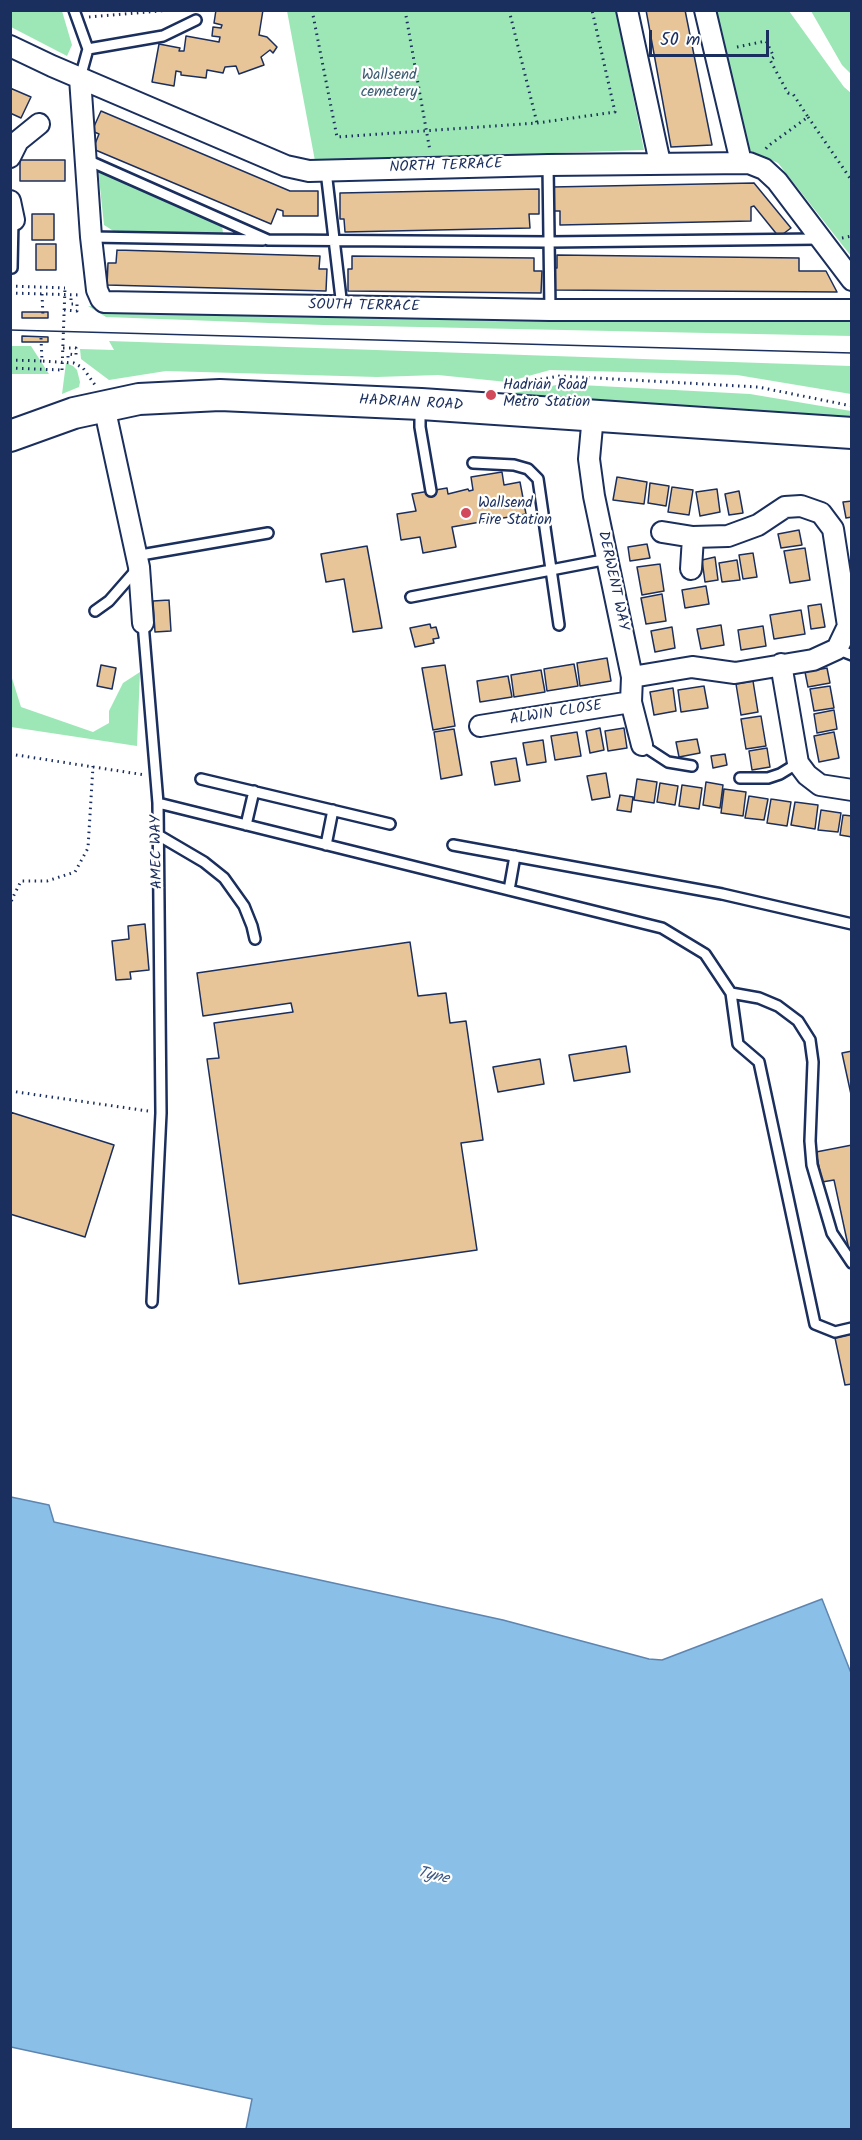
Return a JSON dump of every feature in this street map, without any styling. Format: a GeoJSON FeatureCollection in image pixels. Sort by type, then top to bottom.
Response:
{"type":"FeatureCollection","features":[{"type":"Feature","properties":{"kind":"main road","name":"HADRIAN ROAD"},"geometry":{"type":"LineString","coordinates":[[10,435],[102,399],[220,394],[421,404],[852,433]]}},
{"type":"Feature","properties":{"kind":"street"},"geometry":{"type":"LineString","coordinates":[[627,10],[660,163]]}},
{"type":"Feature","properties":{"kind":"street"},"geometry":{"type":"LineString","coordinates":[[705,10],[749,164],[764,169],[777,181],[852,280]]}},
{"type":"Feature","properties":{"kind":"street","name":"NORTH TERRACE"},"geometry":{"type":"LineString","coordinates":[[10,46],[286,166],[309,171],[660,163],[749,164]]}},
{"type":"Feature","properties":{"kind":"street","name":"SOUTH TERRACE"},"geometry":{"type":"LineString","coordinates":[[80,78],[91,237],[97,290],[100,299],[104,302],[550,310],[852,310]]}},
{"type":"Feature","properties":{"kind":"street"},"geometry":{"type":"LineString","coordinates":[[13,145],[39,124]]}},
{"type":"Feature","properties":{"kind":"street","name":"AMEC WAY"},"geometry":{"type":"LineString","coordinates":[[102,399],[137,561],[143,623]]}},
{"type":"Feature","properties":{"kind":"street","name":"DERWENT WAY"},"geometry":{"type":"LineString","coordinates":[[593,416],[589,459],[594,496],[632,677],[632,702],[642,745]]}},
{"type":"Feature","properties":{"kind":"street"},"geometry":{"type":"LineString","coordinates":[[632,677],[692,667],[735,673],[813,660],[844,652],[848,626],[833,529],[821,513],[801,506],[785,507],[758,525],[728,537],[693,537],[662,532]]}},
{"type":"Feature","properties":{"kind":"street"},"geometry":{"type":"LineString","coordinates":[[691,569],[693,537]]}},
{"type":"Feature","properties":{"kind":"street"},"geometry":{"type":"LineString","coordinates":[[781,664],[798,763],[807,775],[820,785],[852,790]]}},
{"type":"Feature","properties":{"kind":"street","name":"ALWIN CLOSE"},"geometry":{"type":"LineString","coordinates":[[480,726],[632,702]]}},
{"type":"Feature","properties":{"kind":"lane"},"geometry":{"type":"LineString","coordinates":[[74,10],[88,49],[80,78]]}},
{"type":"Feature","properties":{"kind":"lane"},"geometry":{"type":"LineString","coordinates":[[88,49],[163,36],[196,20]]}},
{"type":"Feature","properties":{"kind":"lane"},"geometry":{"type":"LineString","coordinates":[[85,159],[268,240]]}},
{"type":"Feature","properties":{"kind":"lane"},"geometry":{"type":"LineString","coordinates":[[548,165],[550,310]]}},
{"type":"Feature","properties":{"kind":"lane"},"geometry":{"type":"LineString","coordinates":[[326,171],[342,307]]}},
{"type":"Feature","properties":{"kind":"lane"},"geometry":{"type":"LineString","coordinates":[[12,213],[12,268]]}},
{"type":"Feature","properties":{"kind":"lane"},"geometry":{"type":"LineString","coordinates":[[91,237],[334,242],[822,238]]}},
{"type":"Feature","properties":{"kind":"lane"},"geometry":{"type":"LineString","coordinates":[[421,404],[420,427],[431,491]]}},
{"type":"Feature","properties":{"kind":"lane"},"geometry":{"type":"LineString","coordinates":[[473,463],[514,465],[528,469],[538,479],[559,625]]}},
{"type":"Feature","properties":{"kind":"lane"},"geometry":{"type":"LineString","coordinates":[[95,611],[109,601],[137,561],[268,532]]}},
{"type":"Feature","properties":{"kind":"lane"},"geometry":{"type":"LineString","coordinates":[[411,597],[608,559]]}},
{"type":"Feature","properties":{"kind":"lane","name":"AMEC WAY"},"geometry":{"type":"LineString","coordinates":[[143,623],[158,803],[161,1113],[152,1302]]}},
{"type":"Feature","properties":{"kind":"lane"},"geometry":{"type":"LineString","coordinates":[[642,745],[668,762],[692,766]]}},
{"type":"Feature","properties":{"kind":"lane"},"geometry":{"type":"LineString","coordinates":[[740,778],[768,778],[798,763]]}},
{"type":"Feature","properties":{"kind":"lane"},"geometry":{"type":"LineString","coordinates":[[201,779],[390,824]]}},
{"type":"Feature","properties":{"kind":"lane"},"geometry":{"type":"LineString","coordinates":[[246,825],[254,791]]}},
{"type":"Feature","properties":{"kind":"lane"},"geometry":{"type":"LineString","coordinates":[[158,803],[662,928],[705,954],[730,993],[738,1044],[759,1062],[815,1324],[835,1332],[852,1328]]}},
{"type":"Feature","properties":{"kind":"lane"},"geometry":{"type":"LineString","coordinates":[[326,845],[333,810]]}},
{"type":"Feature","properties":{"kind":"lane"},"geometry":{"type":"LineString","coordinates":[[158,835],[204,862],[224,878],[244,906],[255,939]]}},
{"type":"Feature","properties":{"kind":"lane"},"geometry":{"type":"LineString","coordinates":[[453,844],[722,894],[852,924]]}},
{"type":"Feature","properties":{"kind":"lane"},"geometry":{"type":"LineString","coordinates":[[509,890],[515,856]]}},
{"type":"Feature","properties":{"kind":"lane"},"geometry":{"type":"LineString","coordinates":[[730,993],[759,998],[778,1006],[798,1021],[810,1040],[813,1062],[810,1141],[812,1165],[832,1233],[852,1263]]}},
{"type":"Feature","properties":{"kind":"path"},"geometry":{"type":"LineString","coordinates":[[87,17],[171,10]]}},
{"type":"Feature","properties":{"kind":"path"},"geometry":{"type":"LineString","coordinates":[[312,10],[337,137],[537,123],[615,111],[592,10]]}},
{"type":"Feature","properties":{"kind":"path"},"geometry":{"type":"LineString","coordinates":[[405,10],[432,167]]}},
{"type":"Feature","properties":{"kind":"path"},"geometry":{"type":"LineString","coordinates":[[509,10],[537,123]]}},
{"type":"Feature","properties":{"kind":"path"},"geometry":{"type":"LineString","coordinates":[[737,47],[766,41],[774,57],[771,60],[788,93],[793,94],[852,181]]}},
{"type":"Feature","properties":{"kind":"path"},"geometry":{"type":"LineString","coordinates":[[749,164],[768,146],[808,117]]}},
{"type":"Feature","properties":{"kind":"path"},"geometry":{"type":"LineString","coordinates":[[10,286],[65,288],[62,370],[10,369]]}},
{"type":"Feature","properties":{"kind":"path"},"geometry":{"type":"LineString","coordinates":[[10,293],[81,295]]}},
{"type":"Feature","properties":{"kind":"path"},"geometry":{"type":"LineString","coordinates":[[42,294],[42,317]]}},
{"type":"Feature","properties":{"kind":"path"},"geometry":{"type":"LineString","coordinates":[[64,310],[77,310],[77,304],[71,304],[71,295]]}},
{"type":"Feature","properties":{"kind":"path"},"geometry":{"type":"LineString","coordinates":[[41,338],[42,361]]}},
{"type":"Feature","properties":{"kind":"path"},"geometry":{"type":"LineString","coordinates":[[63,348],[76,348],[76,355],[68,354],[68,362]]}},
{"type":"Feature","properties":{"kind":"path"},"geometry":{"type":"LineString","coordinates":[[10,360],[68,362],[83,368],[102,399]]}},
{"type":"Feature","properties":{"kind":"path"},"geometry":{"type":"LineString","coordinates":[[500,386],[560,376],[758,387],[852,406]]}},
{"type":"Feature","properties":{"kind":"path"},"geometry":{"type":"LineString","coordinates":[[10,754],[155,776]]}},
{"type":"Feature","properties":{"kind":"path"},"geometry":{"type":"LineString","coordinates":[[10,907],[21,881],[47,881],[75,872],[88,848],[93,766]]}},
{"type":"Feature","properties":{"kind":"path"},"geometry":{"type":"LineString","coordinates":[[10,1091],[161,1113]]}},
{"type":"Feature","properties":{"kind":"green space"},"geometry":{"type":"Polygon","coordinates":[[[10,11],[62,11],[72,45],[67,56],[11,27],[10,11]]]}},
{"type":"Feature","properties":{"kind":"green space","name":"Wallsend cemetery"},"geometry":{"type":"Polygon","coordinates":[[[287,11],[616,11],[644,150],[315,161],[287,11]]]}},
{"type":"Feature","properties":{"kind":"green space"},"geometry":{"type":"Polygon","coordinates":[[[715,11],[789,11],[844,87],[851,93],[851,256],[778,163],[749,150],[715,11]]]}},
{"type":"Feature","properties":{"kind":"green space"},"geometry":{"type":"Polygon","coordinates":[[[811,11],[851,11],[851,74],[842,65],[811,11]]]}},
{"type":"Feature","properties":{"kind":"green space"},"geometry":{"type":"Polygon","coordinates":[[[98,169],[222,226],[223,233],[115,232],[104,225],[98,169]]]}},
{"type":"Feature","properties":{"kind":"green space"},"geometry":{"type":"Polygon","coordinates":[[[88,306],[232,314],[851,318],[852,336],[323,325],[106,317],[88,306]]]}},
{"type":"Feature","properties":{"kind":"green space"},"geometry":{"type":"Polygon","coordinates":[[[109,341],[851,366],[851,394],[737,375],[550,370],[507,382],[438,375],[377,377],[166,371],[109,380],[81,359],[80,349],[114,350],[109,341]]]}},
{"type":"Feature","properties":{"kind":"green space"},"geometry":{"type":"Polygon","coordinates":[[[11,346],[31,346],[49,374],[11,374],[11,346]]]}},
{"type":"Feature","properties":{"kind":"green space"},"geometry":{"type":"Polygon","coordinates":[[[66,363],[77,370],[80,382],[79,387],[62,394],[66,363]]]}},
{"type":"Feature","properties":{"kind":"green space"},"geometry":{"type":"Polygon","coordinates":[[[562,384],[750,394],[851,411],[851,426],[568,407],[508,394],[562,384]]]}},
{"type":"Feature","properties":{"kind":"green space"},"geometry":{"type":"Polygon","coordinates":[[[140,672],[137,746],[11,727],[11,675],[21,707],[93,732],[109,723],[109,711],[123,683],[140,672]]]}},
{"type":"Feature","properties":{"kind":"water","name":"Tyne"},"geometry":{"type":"Polygon","coordinates":[[[11,1497],[49,1505],[54,1522],[503,1620],[649,1659],[662,1660],[822,1599],[851,1673],[851,2129],[246,2129],[252,2099],[11,2047],[11,1497]]]}},
{"type":"Feature","properties":{"kind":"building"},"geometry":{"type":"Polygon","coordinates":[[[216,10],[263,10],[259,35],[267,37],[277,47],[273,53],[270,50],[261,57],[264,65],[239,74],[236,66],[225,67],[223,73],[207,70],[206,78],[181,75],[181,72],[176,71],[174,86],[152,82],[159,44],[180,48],[179,51],[184,51],[186,36],[219,42],[220,37],[212,36],[213,27],[221,28],[222,25],[214,23],[216,10]]]}},
{"type":"Feature","properties":{"kind":"building"},"geometry":{"type":"Polygon","coordinates":[[[646,10],[685,10],[712,145],[671,147],[646,10]]]}},
{"type":"Feature","properties":{"kind":"building"},"geometry":{"type":"Polygon","coordinates":[[[10,88],[31,97],[21,118],[10,113],[10,88]]]}},
{"type":"Feature","properties":{"kind":"building"},"geometry":{"type":"Polygon","coordinates":[[[101,111],[290,191],[318,191],[318,216],[283,216],[283,211],[277,209],[271,224],[93,149],[99,134],[92,131],[101,111]]]}},
{"type":"Feature","properties":{"kind":"building"},"geometry":{"type":"Polygon","coordinates":[[[20,160],[65,160],[65,181],[20,181],[20,160]]]}},
{"type":"Feature","properties":{"kind":"building"},"geometry":{"type":"Polygon","coordinates":[[[754,183],[791,228],[779,237],[754,206],[751,207],[751,221],[560,225],[560,211],[553,211],[552,187],[754,183]]]}},
{"type":"Feature","properties":{"kind":"building"},"geometry":{"type":"Polygon","coordinates":[[[539,189],[539,214],[529,214],[530,228],[345,232],[344,219],[340,219],[340,193],[539,189]]]}},
{"type":"Feature","properties":{"kind":"building"},"geometry":{"type":"Polygon","coordinates":[[[32,214],[54,214],[54,240],[32,240],[32,214]]]}},
{"type":"Feature","properties":{"kind":"building"},"geometry":{"type":"Polygon","coordinates":[[[36,244],[56,244],[56,270],[36,270],[36,244]]]}},
{"type":"Feature","properties":{"kind":"building"},"geometry":{"type":"Polygon","coordinates":[[[117,250],[320,256],[319,269],[327,269],[326,291],[107,285],[108,263],[116,263],[117,250]]]}},
{"type":"Feature","properties":{"kind":"building"},"geometry":{"type":"Polygon","coordinates":[[[557,255],[799,258],[799,271],[826,271],[837,292],[553,290],[553,268],[557,268],[557,255]]]}},
{"type":"Feature","properties":{"kind":"building"},"geometry":{"type":"Polygon","coordinates":[[[352,256],[534,258],[534,271],[542,271],[541,293],[348,291],[348,269],[352,269],[352,256]]]}},
{"type":"Feature","properties":{"kind":"building"},"geometry":{"type":"Polygon","coordinates":[[[22,312],[48,312],[48,318],[22,318],[22,312]]]}},
{"type":"Feature","properties":{"kind":"building"},"geometry":{"type":"Polygon","coordinates":[[[22,336],[48,337],[48,342],[22,342],[22,336]]]}},
{"type":"Feature","properties":{"kind":"building","name":"Wallsend Fire Station"},"geometry":{"type":"Polygon","coordinates":[[[502,472],[504,485],[520,482],[526,514],[452,527],[456,547],[423,553],[420,537],[401,540],[397,514],[416,511],[412,494],[447,488],[448,494],[468,489],[469,491],[473,490],[471,477],[502,472]]]}},
{"type":"Feature","properties":{"kind":"building"},"geometry":{"type":"Polygon","coordinates":[[[617,477],[647,482],[644,504],[613,500],[617,477]]]}},
{"type":"Feature","properties":{"kind":"building"},"geometry":{"type":"Polygon","coordinates":[[[650,483],[669,486],[666,506],[648,503],[650,483]]]}},
{"type":"Feature","properties":{"kind":"building"},"geometry":{"type":"Polygon","coordinates":[[[672,487],[693,490],[689,515],[668,512],[672,487]]]}},
{"type":"Feature","properties":{"kind":"building"},"geometry":{"type":"Polygon","coordinates":[[[717,489],[720,512],[700,516],[696,492],[717,489]]]}},
{"type":"Feature","properties":{"kind":"building"},"geometry":{"type":"Polygon","coordinates":[[[739,491],[743,513],[729,515],[725,494],[739,491]]]}},
{"type":"Feature","properties":{"kind":"building"},"geometry":{"type":"Polygon","coordinates":[[[852,501],[852,517],[846,518],[843,502],[852,501]]]}},
{"type":"Feature","properties":{"kind":"building"},"geometry":{"type":"Polygon","coordinates":[[[799,530],[802,545],[781,548],[778,534],[799,530]]]}},
{"type":"Feature","properties":{"kind":"building"},"geometry":{"type":"Polygon","coordinates":[[[647,544],[650,558],[630,561],[628,547],[647,544]]]}},
{"type":"Feature","properties":{"kind":"building"},"geometry":{"type":"Polygon","coordinates":[[[367,546],[382,628],[353,632],[344,579],[326,582],[321,554],[367,546]]]}},
{"type":"Feature","properties":{"kind":"building"},"geometry":{"type":"Polygon","coordinates":[[[805,548],[810,580],[790,583],[784,551],[805,548]]]}},
{"type":"Feature","properties":{"kind":"building"},"geometry":{"type":"Polygon","coordinates":[[[753,553],[757,577],[743,579],[739,555],[753,553]]]}},
{"type":"Feature","properties":{"kind":"building"},"geometry":{"type":"Polygon","coordinates":[[[715,557],[718,580],[705,582],[702,560],[715,557]]]}},
{"type":"Feature","properties":{"kind":"building"},"geometry":{"type":"Polygon","coordinates":[[[737,560],[740,580],[722,582],[719,563],[737,560]]]}},
{"type":"Feature","properties":{"kind":"building"},"geometry":{"type":"Polygon","coordinates":[[[660,564],[664,591],[642,595],[637,567],[660,564]]]}},
{"type":"Feature","properties":{"kind":"building"},"geometry":{"type":"Polygon","coordinates":[[[706,586],[709,604],[685,608],[682,590],[706,586]]]}},
{"type":"Feature","properties":{"kind":"building"},"geometry":{"type":"Polygon","coordinates":[[[662,594],[666,621],[646,624],[641,598],[662,594]]]}},
{"type":"Feature","properties":{"kind":"building"},"geometry":{"type":"Polygon","coordinates":[[[169,600],[171,631],[155,632],[153,601],[169,600]]]}},
{"type":"Feature","properties":{"kind":"building"},"geometry":{"type":"Polygon","coordinates":[[[821,604],[825,627],[811,629],[808,606],[821,604]]]}},
{"type":"Feature","properties":{"kind":"building"},"geometry":{"type":"Polygon","coordinates":[[[801,610],[805,634],[774,639],[770,615],[801,610]]]}},
{"type":"Feature","properties":{"kind":"building"},"geometry":{"type":"Polygon","coordinates":[[[430,624],[431,628],[436,627],[439,638],[433,639],[434,643],[415,647],[410,628],[430,624]]]}},
{"type":"Feature","properties":{"kind":"building"},"geometry":{"type":"Polygon","coordinates":[[[721,625],[724,645],[701,649],[697,629],[721,625]]]}},
{"type":"Feature","properties":{"kind":"building"},"geometry":{"type":"Polygon","coordinates":[[[763,626],[766,646],[741,650],[738,630],[763,626]]]}},
{"type":"Feature","properties":{"kind":"building"},"geometry":{"type":"Polygon","coordinates":[[[672,627],[675,648],[655,652],[651,631],[672,627]]]}},
{"type":"Feature","properties":{"kind":"building"},"geometry":{"type":"Polygon","coordinates":[[[607,658],[611,681],[580,686],[577,663],[607,658]]]}},
{"type":"Feature","properties":{"kind":"building"},"geometry":{"type":"Polygon","coordinates":[[[574,664],[578,686],[547,691],[544,669],[574,664]]]}},
{"type":"Feature","properties":{"kind":"building"},"geometry":{"type":"Polygon","coordinates":[[[101,665],[116,668],[112,689],[97,686],[101,665]]]}},
{"type":"Feature","properties":{"kind":"building"},"geometry":{"type":"Polygon","coordinates":[[[445,665],[455,726],[433,730],[422,668],[445,665]]]}},
{"type":"Feature","properties":{"kind":"building"},"geometry":{"type":"Polygon","coordinates":[[[827,668],[830,683],[808,687],[805,672],[827,668]]]}},
{"type":"Feature","properties":{"kind":"building"},"geometry":{"type":"Polygon","coordinates":[[[541,670],[545,692],[514,697],[511,675],[541,670]]]}},
{"type":"Feature","properties":{"kind":"building"},"geometry":{"type":"Polygon","coordinates":[[[508,676],[512,697],[480,702],[477,681],[508,676]]]}},
{"type":"Feature","properties":{"kind":"building"},"geometry":{"type":"Polygon","coordinates":[[[753,681],[758,712],[741,715],[736,684],[753,681]]]}},
{"type":"Feature","properties":{"kind":"building"},"geometry":{"type":"Polygon","coordinates":[[[704,686],[708,708],[681,712],[678,690],[704,686]]]}},
{"type":"Feature","properties":{"kind":"building"},"geometry":{"type":"Polygon","coordinates":[[[830,686],[834,708],[814,711],[810,689],[830,686]]]}},
{"type":"Feature","properties":{"kind":"building"},"geometry":{"type":"Polygon","coordinates":[[[673,688],[676,711],[654,715],[650,692],[673,688]]]}},
{"type":"Feature","properties":{"kind":"building"},"geometry":{"type":"Polygon","coordinates":[[[834,710],[837,729],[817,733],[814,714],[834,710]]]}},
{"type":"Feature","properties":{"kind":"building"},"geometry":{"type":"Polygon","coordinates":[[[761,716],[766,746],[746,749],[741,719],[761,716]]]}},
{"type":"Feature","properties":{"kind":"building"},"geometry":{"type":"Polygon","coordinates":[[[600,728],[604,750],[590,753],[586,731],[600,728]]]}},
{"type":"Feature","properties":{"kind":"building"},"geometry":{"type":"Polygon","coordinates":[[[624,728],[627,748],[608,751],[605,731],[624,728]]]}},
{"type":"Feature","properties":{"kind":"building"},"geometry":{"type":"Polygon","coordinates":[[[454,729],[462,775],[441,779],[434,732],[454,729]]]}},
{"type":"Feature","properties":{"kind":"building"},"geometry":{"type":"Polygon","coordinates":[[[577,732],[581,756],[555,760],[551,736],[577,732]]]}},
{"type":"Feature","properties":{"kind":"building"},"geometry":{"type":"Polygon","coordinates":[[[834,732],[839,758],[819,762],[814,736],[834,732]]]}},
{"type":"Feature","properties":{"kind":"building"},"geometry":{"type":"Polygon","coordinates":[[[697,739],[700,753],[679,757],[676,742],[697,739]]]}},
{"type":"Feature","properties":{"kind":"building"},"geometry":{"type":"Polygon","coordinates":[[[543,740],[546,762],[527,765],[523,743],[543,740]]]}},
{"type":"Feature","properties":{"kind":"building"},"geometry":{"type":"Polygon","coordinates":[[[767,748],[770,767],[752,770],[749,751],[767,748]]]}},
{"type":"Feature","properties":{"kind":"building"},"geometry":{"type":"Polygon","coordinates":[[[725,754],[727,765],[713,768],[711,756],[725,754]]]}},
{"type":"Feature","properties":{"kind":"building"},"geometry":{"type":"Polygon","coordinates":[[[516,758],[520,781],[495,785],[491,762],[516,758]]]}},
{"type":"Feature","properties":{"kind":"building"},"geometry":{"type":"Polygon","coordinates":[[[606,773],[610,797],[592,800],[587,776],[606,773]]]}},
{"type":"Feature","properties":{"kind":"building"},"geometry":{"type":"Polygon","coordinates":[[[637,779],[657,782],[654,803],[634,800],[637,779]]]}},
{"type":"Feature","properties":{"kind":"building"},"geometry":{"type":"Polygon","coordinates":[[[706,782],[723,785],[720,808],[703,805],[706,782]]]}},
{"type":"Feature","properties":{"kind":"building"},"geometry":{"type":"Polygon","coordinates":[[[660,783],[678,786],[675,805],[657,802],[660,783]]]}},
{"type":"Feature","properties":{"kind":"building"},"geometry":{"type":"Polygon","coordinates":[[[682,785],[702,788],[699,809],[679,806],[682,785]]]}},
{"type":"Feature","properties":{"kind":"building"},"geometry":{"type":"Polygon","coordinates":[[[724,789],[746,792],[743,816],[721,813],[724,789]]]}},
{"type":"Feature","properties":{"kind":"building"},"geometry":{"type":"Polygon","coordinates":[[[620,795],[633,797],[631,812],[617,810],[620,795]]]}},
{"type":"Feature","properties":{"kind":"building"},"geometry":{"type":"Polygon","coordinates":[[[749,796],[768,799],[764,820],[745,818],[749,796]]]}},
{"type":"Feature","properties":{"kind":"building"},"geometry":{"type":"Polygon","coordinates":[[[771,799],[791,802],[787,826],[767,823],[771,799]]]}},
{"type":"Feature","properties":{"kind":"building"},"geometry":{"type":"Polygon","coordinates":[[[795,802],[818,805],[815,829],[791,825],[795,802]]]}},
{"type":"Feature","properties":{"kind":"building"},"geometry":{"type":"Polygon","coordinates":[[[821,810],[841,813],[838,832],[818,830],[821,810]]]}},
{"type":"Feature","properties":{"kind":"building"},"geometry":{"type":"Polygon","coordinates":[[[843,815],[852,816],[852,837],[840,835],[843,815]]]}},
{"type":"Feature","properties":{"kind":"building"},"geometry":{"type":"Polygon","coordinates":[[[145,924],[149,970],[130,972],[131,979],[116,980],[112,941],[129,939],[128,926],[145,924]]]}},
{"type":"Feature","properties":{"kind":"building"},"geometry":{"type":"Polygon","coordinates":[[[410,942],[418,996],[446,993],[450,1023],[466,1021],[483,1140],[461,1143],[477,1250],[239,1284],[207,1059],[219,1058],[214,1023],[293,1012],[291,1003],[203,1016],[197,973],[410,942]]]}},
{"type":"Feature","properties":{"kind":"building"},"geometry":{"type":"Polygon","coordinates":[[[626,1046],[630,1072],[574,1081],[569,1055],[626,1046]]]}},
{"type":"Feature","properties":{"kind":"building"},"geometry":{"type":"Polygon","coordinates":[[[852,1051],[852,1099],[842,1053],[852,1051]]]}},
{"type":"Feature","properties":{"kind":"building"},"geometry":{"type":"Polygon","coordinates":[[[540,1059],[544,1084],[498,1092],[493,1067],[540,1059]]]}},
{"type":"Feature","properties":{"kind":"building"},"geometry":{"type":"Polygon","coordinates":[[[10,1112],[114,1145],[85,1237],[10,1214],[10,1112]]]}},
{"type":"Feature","properties":{"kind":"building"},"geometry":{"type":"Polygon","coordinates":[[[852,1145],[852,1250],[849,1250],[834,1180],[822,1182],[816,1152],[852,1145]]]}},
{"type":"Feature","properties":{"kind":"building"},"geometry":{"type":"Polygon","coordinates":[[[852,1334],[852,1384],[845,1385],[835,1338],[852,1334]]]}},
{"type":"Feature","properties":{"kind":"tram line"},"geometry":{"type":"LineString","coordinates":[[10,330],[852,353]]}},
{"type":"Feature","properties":{"kind":"place","name":"Hadrian Road Metro Station"},"geometry":{"type":"Point","coordinates":[491,395]}},
{"type":"Feature","properties":{"kind":"place","name":"Wallsend Fire Station"},"geometry":{"type":"Point","coordinates":[466,513]}}]}
